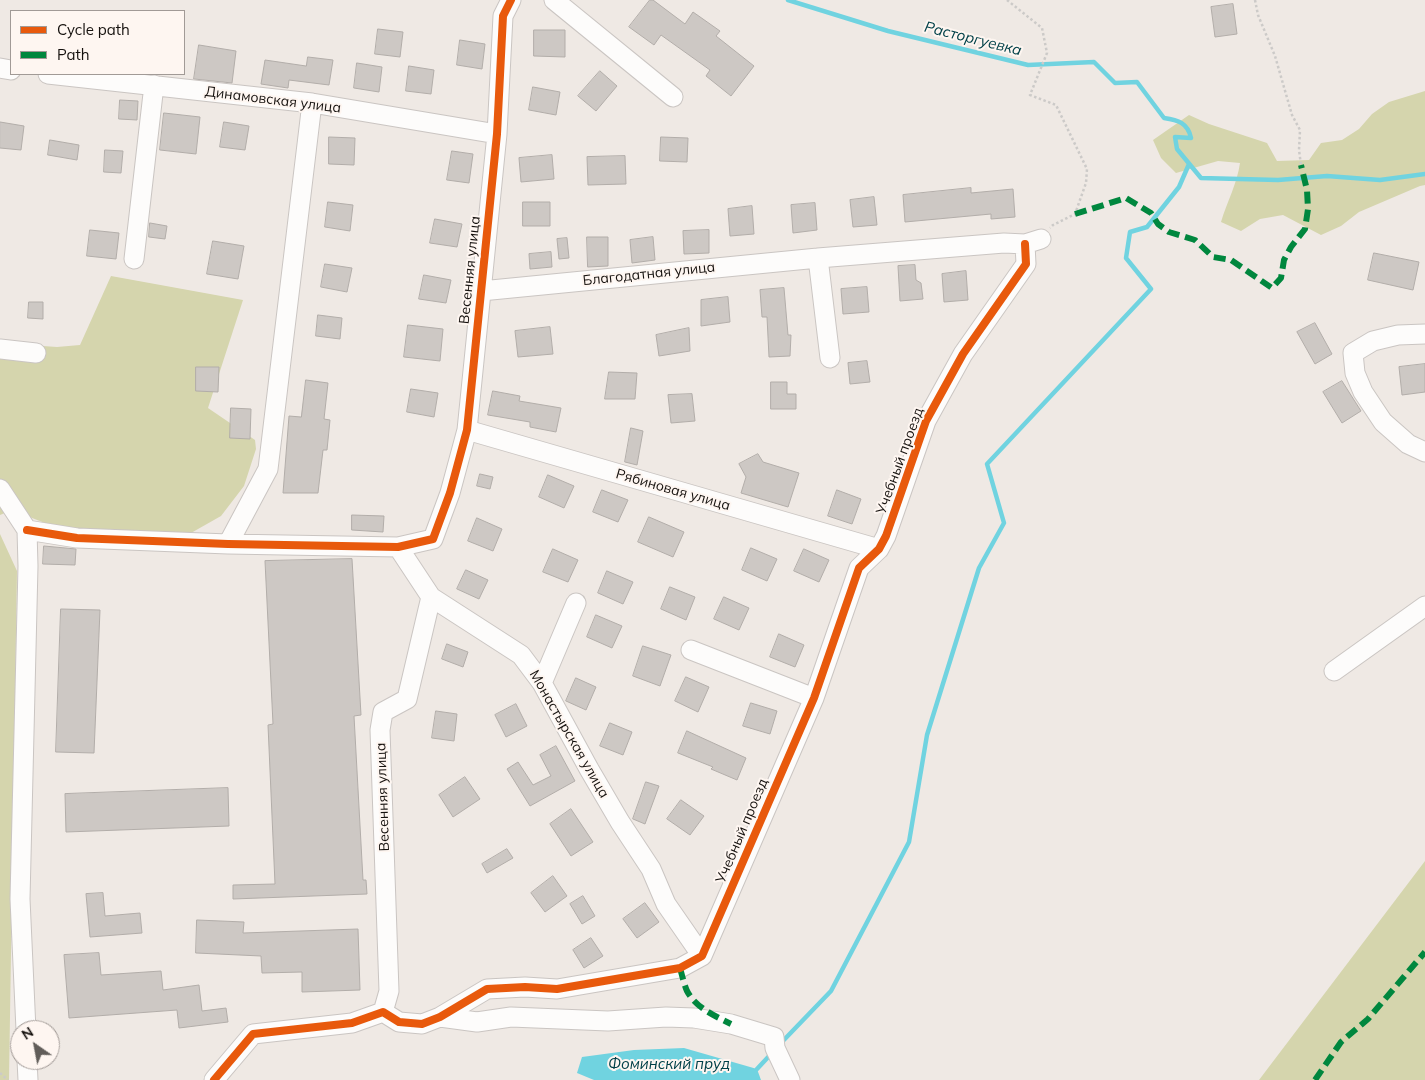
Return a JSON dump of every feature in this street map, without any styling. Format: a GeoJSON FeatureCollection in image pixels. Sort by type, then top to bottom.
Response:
{"type":"FeatureCollection","features":[{"type":"Feature","properties":{"kind":"street"},"geometry":{"type":"LineString","coordinates":[[554,0],[673,97]]}},
{"type":"Feature","properties":{"kind":"street","name":"Весенняя улица"},"geometry":{"type":"LineString","coordinates":[[398,547],[433,539],[450,493],[467,430],[497,134],[507,5]]}},
{"type":"Feature","properties":{"kind":"street","name":"Динамовская улица"},"geometry":{"type":"LineString","coordinates":[[57,75],[312,103],[497,134]]}},
{"type":"Feature","properties":{"kind":"street"},"geometry":{"type":"LineString","coordinates":[[134,258],[154,86]]}},
{"type":"Feature","properties":{"kind":"street"},"geometry":{"type":"LineString","coordinates":[[228,544],[268,469],[312,103]]}},
{"type":"Feature","properties":{"kind":"street","name":"Благодатная улица"},"geometry":{"type":"LineString","coordinates":[[481,291],[818,258],[1033,241]]}},
{"type":"Feature","properties":{"kind":"street","name":"Учебный проезд"},"geometry":{"type":"LineString","coordinates":[[702,956],[814,698],[859,568],[879,550],[889,528],[926,421],[963,354],[1026,264],[1033,241]]}},
{"type":"Feature","properties":{"kind":"street"},"geometry":{"type":"LineString","coordinates":[[818,258],[830,358]]}},
{"type":"Feature","properties":{"kind":"street"},"geometry":{"type":"LineString","coordinates":[[1417,448],[1383,422],[1363,392],[1355,373],[1353,353],[1373,340],[1398,335],[1425,334]]}},
{"type":"Feature","properties":{"kind":"street"},"geometry":{"type":"LineString","coordinates":[[0,349],[36,353]]}},
{"type":"Feature","properties":{"kind":"street","name":"Рябиновая улица"},"geometry":{"type":"LineString","coordinates":[[467,430],[879,550]]}},
{"type":"Feature","properties":{"kind":"street"},"geometry":{"type":"LineString","coordinates":[[0,489],[27,530],[28,566],[20,899],[26,1020]]}},
{"type":"Feature","properties":{"kind":"street"},"geometry":{"type":"LineString","coordinates":[[27,530],[77,538],[228,544],[398,547]]}},
{"type":"Feature","properties":{"kind":"street","name":"Монастырская улица"},"geometry":{"type":"LineString","coordinates":[[398,547],[431,597],[522,655],[542,683],[620,822],[651,869],[666,904],[702,956]]}},
{"type":"Feature","properties":{"kind":"street","name":"Весенняя улица"},"geometry":{"type":"LineString","coordinates":[[383,1012],[389,991],[380,730],[383,712],[407,699],[431,597]]}},
{"type":"Feature","properties":{"kind":"street"},"geometry":{"type":"LineString","coordinates":[[542,683],[576,603]]}},
{"type":"Feature","properties":{"kind":"street"},"geometry":{"type":"LineString","coordinates":[[1334,671],[1425,606]]}},
{"type":"Feature","properties":{"kind":"street"},"geometry":{"type":"LineString","coordinates":[[691,650],[814,698]]}},
{"type":"Feature","properties":{"kind":"street"},"geometry":{"type":"LineString","coordinates":[[214,1080],[253,1034],[352,1023],[383,1012],[399,1022],[422,1024],[440,1017],[487,989],[525,987],[557,989],[680,968],[702,956]]}},
{"type":"Feature","properties":{"kind":"street"},"geometry":{"type":"LineString","coordinates":[[440,1017],[477,1022],[511,1016],[608,1021],[666,1017],[694,1018],[731,1024],[774,1037],[775,1048],[790,1080]]}},
{"type":"Feature","properties":{"kind":"path"},"geometry":{"type":"LineString","coordinates":[[1007,0],[1042,28],[1047,53],[1030,96],[1056,105],[1087,169],[1086,183],[1075,214],[1053,225],[1033,241]]}},
{"type":"Feature","properties":{"kind":"path"},"geometry":{"type":"LineString","coordinates":[[1255,0],[1258,14],[1276,56],[1292,115],[1300,130],[1299,150],[1301,165]]}},
{"type":"Feature","properties":{"kind":"path"},"geometry":{"type":"LineString","coordinates":[[0,1072],[8,1080]]}},
{"type":"Feature","properties":{"kind":"green space"},"geometry":{"type":"Polygon","coordinates":[[[1425,91],[1425,185],[1359,212],[1341,226],[1321,235],[1283,215],[1260,219],[1241,231],[1221,222],[1239,171],[1240,163],[1218,161],[1176,173],[1161,158],[1153,140],[1189,115],[1209,124],[1267,143],[1277,161],[1309,160],[1321,143],[1342,140],[1359,129],[1372,114],[1389,102],[1425,91]]]}},
{"type":"Feature","properties":{"kind":"green space"},"geometry":{"type":"Polygon","coordinates":[[[111,276],[243,300],[208,408],[255,440],[256,449],[244,486],[221,516],[161,550],[75,535],[12,510],[0,515],[0,343],[57,347],[80,345],[111,276]]]}},
{"type":"Feature","properties":{"kind":"green space"},"geometry":{"type":"Polygon","coordinates":[[[0,534],[17,571],[9,1080],[0,1080],[0,534]]]}},
{"type":"Feature","properties":{"kind":"green space"},"geometry":{"type":"Polygon","coordinates":[[[1425,861],[1425,1080],[1259,1080],[1425,861]]]}},
{"type":"Feature","properties":{"kind":"water","name":"Фоминский пруд"},"geometry":{"type":"Polygon","coordinates":[[[684,1048],[757,1069],[761,1080],[594,1080],[577,1073],[582,1057],[634,1050],[684,1048]]]}},
{"type":"Feature","properties":{"kind":"building"},"geometry":{"type":"Polygon","coordinates":[[[650,0],[653,0],[685,24],[693,12],[720,31],[716,36],[754,66],[731,96],[706,76],[710,70],[661,35],[654,45],[629,27],[650,0]]]}},
{"type":"Feature","properties":{"kind":"building"},"geometry":{"type":"Polygon","coordinates":[[[1233,4],[1237,34],[1215,37],[1211,7],[1233,4]]]}},
{"type":"Feature","properties":{"kind":"building"},"geometry":{"type":"Polygon","coordinates":[[[378,29],[403,32],[400,57],[375,54],[378,29]]]}},
{"type":"Feature","properties":{"kind":"building"},"geometry":{"type":"Polygon","coordinates":[[[534,30],[565,30],[565,57],[534,56],[534,30]]]}},
{"type":"Feature","properties":{"kind":"building"},"geometry":{"type":"Polygon","coordinates":[[[460,40],[485,44],[482,69],[457,65],[460,40]]]}},
{"type":"Feature","properties":{"kind":"building"},"geometry":{"type":"Polygon","coordinates":[[[199,45],[236,51],[232,83],[194,79],[199,45]]]}},
{"type":"Feature","properties":{"kind":"building"},"geometry":{"type":"Polygon","coordinates":[[[308,57],[333,60],[329,85],[289,80],[288,88],[261,84],[265,60],[306,66],[308,57]]]}},
{"type":"Feature","properties":{"kind":"building"},"geometry":{"type":"Polygon","coordinates":[[[357,63],[382,67],[379,92],[354,88],[357,63]]]}},
{"type":"Feature","properties":{"kind":"building"},"geometry":{"type":"Polygon","coordinates":[[[409,66],[434,70],[431,94],[406,91],[409,66]]]}},
{"type":"Feature","properties":{"kind":"building"},"geometry":{"type":"Polygon","coordinates":[[[600,71],[617,86],[596,111],[578,96],[600,71]]]}},
{"type":"Feature","properties":{"kind":"building"},"geometry":{"type":"Polygon","coordinates":[[[533,87],[560,92],[556,115],[529,110],[533,87]]]}},
{"type":"Feature","properties":{"kind":"building"},"geometry":{"type":"Polygon","coordinates":[[[120,100],[138,101],[137,120],[119,119],[120,100]]]}},
{"type":"Feature","properties":{"kind":"building"},"geometry":{"type":"Polygon","coordinates":[[[164,113],[200,117],[196,154],[160,150],[164,113]]]}},
{"type":"Feature","properties":{"kind":"building"},"geometry":{"type":"Polygon","coordinates":[[[0,122],[24,126],[21,150],[0,148],[0,122]]]}},
{"type":"Feature","properties":{"kind":"building"},"geometry":{"type":"Polygon","coordinates":[[[224,122],[249,126],[245,150],[220,147],[224,122]]]}},
{"type":"Feature","properties":{"kind":"building"},"geometry":{"type":"Polygon","coordinates":[[[329,137],[355,138],[354,165],[329,164],[329,137]]]}},
{"type":"Feature","properties":{"kind":"building"},"geometry":{"type":"Polygon","coordinates":[[[661,137],[688,138],[687,162],[660,161],[661,137]]]}},
{"type":"Feature","properties":{"kind":"building"},"geometry":{"type":"Polygon","coordinates":[[[50,140],[79,145],[77,160],[48,155],[50,140]]]}},
{"type":"Feature","properties":{"kind":"building"},"geometry":{"type":"Polygon","coordinates":[[[105,150],[123,151],[121,173],[104,172],[105,150]]]}},
{"type":"Feature","properties":{"kind":"building"},"geometry":{"type":"Polygon","coordinates":[[[452,151],[473,154],[469,183],[447,180],[452,151]]]}},
{"type":"Feature","properties":{"kind":"building"},"geometry":{"type":"Polygon","coordinates":[[[552,155],[554,179],[521,182],[519,158],[552,155]]]}},
{"type":"Feature","properties":{"kind":"building"},"geometry":{"type":"Polygon","coordinates":[[[625,156],[626,184],[588,185],[587,157],[625,156]]]}},
{"type":"Feature","properties":{"kind":"building"},"geometry":{"type":"Polygon","coordinates":[[[971,188],[971,193],[1013,189],[1015,217],[991,219],[991,214],[905,222],[903,195],[971,188]]]}},
{"type":"Feature","properties":{"kind":"building"},"geometry":{"type":"Polygon","coordinates":[[[874,197],[877,225],[853,227],[850,200],[874,197]]]}},
{"type":"Feature","properties":{"kind":"building"},"geometry":{"type":"Polygon","coordinates":[[[328,202],[353,205],[350,231],[325,227],[328,202]]]}},
{"type":"Feature","properties":{"kind":"building"},"geometry":{"type":"Polygon","coordinates":[[[523,202],[550,202],[550,226],[523,226],[523,202]]]}},
{"type":"Feature","properties":{"kind":"building"},"geometry":{"type":"Polygon","coordinates":[[[815,203],[817,230],[793,233],[791,205],[815,203]]]}},
{"type":"Feature","properties":{"kind":"building"},"geometry":{"type":"Polygon","coordinates":[[[752,206],[754,234],[730,236],[728,209],[752,206]]]}},
{"type":"Feature","properties":{"kind":"building"},"geometry":{"type":"Polygon","coordinates":[[[435,219],[462,224],[457,247],[430,243],[435,219]]]}},
{"type":"Feature","properties":{"kind":"building"},"geometry":{"type":"Polygon","coordinates":[[[150,223],[167,226],[165,239],[149,237],[150,223]]]}},
{"type":"Feature","properties":{"kind":"building"},"geometry":{"type":"Polygon","coordinates":[[[90,230],[119,233],[116,259],[87,256],[90,230]]]}},
{"type":"Feature","properties":{"kind":"building"},"geometry":{"type":"Polygon","coordinates":[[[709,230],[709,253],[684,254],[683,231],[709,230]]]}},
{"type":"Feature","properties":{"kind":"building"},"geometry":{"type":"Polygon","coordinates":[[[587,237],[608,237],[608,266],[588,267],[587,237]]]}},
{"type":"Feature","properties":{"kind":"building"},"geometry":{"type":"Polygon","coordinates":[[[653,237],[655,260],[632,263],[630,240],[653,237]]]}},
{"type":"Feature","properties":{"kind":"building"},"geometry":{"type":"Polygon","coordinates":[[[567,238],[569,258],[559,259],[557,239],[567,238]]]}},
{"type":"Feature","properties":{"kind":"building"},"geometry":{"type":"Polygon","coordinates":[[[213,241],[244,246],[238,279],[207,274],[213,241]]]}},
{"type":"Feature","properties":{"kind":"building"},"geometry":{"type":"Polygon","coordinates":[[[551,252],[552,267],[530,269],[529,254],[551,252]]]}},
{"type":"Feature","properties":{"kind":"building"},"geometry":{"type":"Polygon","coordinates":[[[1374,253],[1419,262],[1413,290],[1368,280],[1374,253]]]}},
{"type":"Feature","properties":{"kind":"building"},"geometry":{"type":"Polygon","coordinates":[[[325,264],[352,268],[347,292],[321,287],[325,264]]]}},
{"type":"Feature","properties":{"kind":"building"},"geometry":{"type":"Polygon","coordinates":[[[915,265],[916,280],[921,283],[923,299],[900,301],[898,266],[915,265]]]}},
{"type":"Feature","properties":{"kind":"building"},"geometry":{"type":"Polygon","coordinates":[[[966,271],[968,300],[944,302],[942,274],[966,271]]]}},
{"type":"Feature","properties":{"kind":"building"},"geometry":{"type":"Polygon","coordinates":[[[424,275],[451,280],[446,303],[419,299],[424,275]]]}},
{"type":"Feature","properties":{"kind":"building"},"geometry":{"type":"Polygon","coordinates":[[[867,287],[869,312],[843,314],[841,289],[867,287]]]}},
{"type":"Feature","properties":{"kind":"building"},"geometry":{"type":"Polygon","coordinates":[[[784,288],[788,335],[791,335],[790,356],[769,357],[767,317],[762,317],[760,290],[784,288]]]}},
{"type":"Feature","properties":{"kind":"building"},"geometry":{"type":"Polygon","coordinates":[[[728,297],[730,322],[701,326],[701,300],[728,297]]]}},
{"type":"Feature","properties":{"kind":"building"},"geometry":{"type":"Polygon","coordinates":[[[29,302],[43,302],[43,319],[28,318],[29,302]]]}},
{"type":"Feature","properties":{"kind":"building"},"geometry":{"type":"Polygon","coordinates":[[[318,315],[342,318],[340,339],[316,336],[318,315]]]}},
{"type":"Feature","properties":{"kind":"building"},"geometry":{"type":"Polygon","coordinates":[[[1315,323],[1332,354],[1315,364],[1297,332],[1315,323]]]}},
{"type":"Feature","properties":{"kind":"building"},"geometry":{"type":"Polygon","coordinates":[[[408,325],[443,329],[440,361],[404,357],[408,325]]]}},
{"type":"Feature","properties":{"kind":"building"},"geometry":{"type":"Polygon","coordinates":[[[550,327],[553,354],[518,357],[515,331],[550,327]]]}},
{"type":"Feature","properties":{"kind":"building"},"geometry":{"type":"Polygon","coordinates":[[[689,328],[690,351],[659,356],[656,335],[689,328]]]}},
{"type":"Feature","properties":{"kind":"building"},"geometry":{"type":"Polygon","coordinates":[[[867,361],[870,382],[850,384],[848,363],[867,361]]]}},
{"type":"Feature","properties":{"kind":"building"},"geometry":{"type":"Polygon","coordinates":[[[1425,364],[1425,392],[1402,395],[1399,367],[1425,364]]]}},
{"type":"Feature","properties":{"kind":"building"},"geometry":{"type":"Polygon","coordinates":[[[196,367],[219,367],[218,392],[196,391],[196,367]]]}},
{"type":"Feature","properties":{"kind":"building"},"geometry":{"type":"Polygon","coordinates":[[[609,372],[637,373],[635,399],[605,399],[609,372]]]}},
{"type":"Feature","properties":{"kind":"building"},"geometry":{"type":"Polygon","coordinates":[[[306,380],[328,383],[324,419],[330,420],[327,450],[323,450],[318,493],[283,493],[289,416],[301,417],[306,380]]]}},
{"type":"Feature","properties":{"kind":"building"},"geometry":{"type":"Polygon","coordinates":[[[1342,381],[1361,411],[1342,423],[1323,392],[1342,381]]]}},
{"type":"Feature","properties":{"kind":"building"},"geometry":{"type":"Polygon","coordinates":[[[771,382],[787,382],[787,394],[796,394],[796,409],[771,409],[771,382]]]}},
{"type":"Feature","properties":{"kind":"building"},"geometry":{"type":"Polygon","coordinates":[[[411,389],[438,393],[434,417],[407,412],[411,389]]]}},
{"type":"Feature","properties":{"kind":"building"},"geometry":{"type":"Polygon","coordinates":[[[493,391],[520,396],[519,401],[561,408],[556,432],[530,427],[530,422],[488,415],[493,391]]]}},
{"type":"Feature","properties":{"kind":"building"},"geometry":{"type":"Polygon","coordinates":[[[692,394],[695,421],[671,423],[668,395],[692,394]]]}},
{"type":"Feature","properties":{"kind":"building"},"geometry":{"type":"Polygon","coordinates":[[[231,408],[251,409],[250,439],[230,438],[231,408]]]}},
{"type":"Feature","properties":{"kind":"building"},"geometry":{"type":"Polygon","coordinates":[[[631,428],[643,431],[637,465],[625,462],[631,428]]]}},
{"type":"Feature","properties":{"kind":"building"},"geometry":{"type":"Polygon","coordinates":[[[758,454],[763,462],[799,473],[788,507],[741,493],[746,477],[739,464],[758,454]]]}},
{"type":"Feature","properties":{"kind":"building"},"geometry":{"type":"Polygon","coordinates":[[[480,474],[493,477],[490,489],[477,486],[480,474]]]}},
{"type":"Feature","properties":{"kind":"building"},"geometry":{"type":"Polygon","coordinates":[[[548,475],[574,486],[564,508],[539,497],[548,475]]]}},
{"type":"Feature","properties":{"kind":"building"},"geometry":{"type":"Polygon","coordinates":[[[602,490],[628,500],[618,522],[593,512],[602,490]]]}},
{"type":"Feature","properties":{"kind":"building"},"geometry":{"type":"Polygon","coordinates":[[[837,490],[861,499],[852,524],[828,516],[837,490]]]}},
{"type":"Feature","properties":{"kind":"building"},"geometry":{"type":"Polygon","coordinates":[[[352,515],[384,516],[383,532],[352,530],[352,515]]]}},
{"type":"Feature","properties":{"kind":"building"},"geometry":{"type":"Polygon","coordinates":[[[649,517],[684,532],[673,557],[638,542],[649,517]]]}},
{"type":"Feature","properties":{"kind":"building"},"geometry":{"type":"Polygon","coordinates":[[[477,518],[502,529],[493,551],[468,541],[477,518]]]}},
{"type":"Feature","properties":{"kind":"building"},"geometry":{"type":"Polygon","coordinates":[[[44,546],[76,549],[75,565],[43,564],[44,546]]]}},
{"type":"Feature","properties":{"kind":"building"},"geometry":{"type":"Polygon","coordinates":[[[751,548],[777,559],[767,581],[742,570],[751,548]]]}},
{"type":"Feature","properties":{"kind":"building"},"geometry":{"type":"Polygon","coordinates":[[[553,549],[578,560],[568,582],[543,572],[553,549]]]}},
{"type":"Feature","properties":{"kind":"building"},"geometry":{"type":"Polygon","coordinates":[[[804,549],[829,560],[819,582],[794,571],[804,549]]]}},
{"type":"Feature","properties":{"kind":"building"},"geometry":{"type":"Polygon","coordinates":[[[352,559],[361,715],[354,716],[363,880],[366,880],[367,894],[233,899],[233,885],[275,884],[268,725],[273,724],[265,561],[352,559]]]}},
{"type":"Feature","properties":{"kind":"building"},"geometry":{"type":"Polygon","coordinates":[[[466,570],[488,580],[479,599],[457,589],[466,570]]]}},
{"type":"Feature","properties":{"kind":"building"},"geometry":{"type":"Polygon","coordinates":[[[607,571],[633,582],[623,604],[598,593],[607,571]]]}},
{"type":"Feature","properties":{"kind":"building"},"geometry":{"type":"Polygon","coordinates":[[[670,587],[695,597],[686,620],[661,609],[670,587]]]}},
{"type":"Feature","properties":{"kind":"building"},"geometry":{"type":"Polygon","coordinates":[[[724,597],[749,608],[739,630],[714,619],[724,597]]]}},
{"type":"Feature","properties":{"kind":"building"},"geometry":{"type":"Polygon","coordinates":[[[61,609],[100,610],[94,753],[56,752],[61,609]]]}},
{"type":"Feature","properties":{"kind":"building"},"geometry":{"type":"Polygon","coordinates":[[[596,615],[622,626],[612,648],[587,637],[596,615]]]}},
{"type":"Feature","properties":{"kind":"building"},"geometry":{"type":"Polygon","coordinates":[[[779,634],[804,645],[795,667],[770,657],[779,634]]]}},
{"type":"Feature","properties":{"kind":"building"},"geometry":{"type":"Polygon","coordinates":[[[447,644],[468,652],[463,667],[442,659],[447,644]]]}},
{"type":"Feature","properties":{"kind":"building"},"geometry":{"type":"Polygon","coordinates":[[[643,646],[671,655],[660,686],[633,676],[643,646]]]}},
{"type":"Feature","properties":{"kind":"building"},"geometry":{"type":"Polygon","coordinates":[[[686,677],[709,687],[698,712],[675,701],[686,677]]]}},
{"type":"Feature","properties":{"kind":"building"},"geometry":{"type":"Polygon","coordinates":[[[576,678],[596,687],[586,710],[566,701],[576,678]]]}},
{"type":"Feature","properties":{"kind":"building"},"geometry":{"type":"Polygon","coordinates":[[[751,703],[777,711],[770,734],[743,726],[751,703]]]}},
{"type":"Feature","properties":{"kind":"building"},"geometry":{"type":"Polygon","coordinates":[[[516,704],[527,726],[506,737],[495,715],[516,704]]]}},
{"type":"Feature","properties":{"kind":"building"},"geometry":{"type":"Polygon","coordinates":[[[436,711],[457,714],[454,741],[432,738],[436,711]]]}},
{"type":"Feature","properties":{"kind":"building"},"geometry":{"type":"Polygon","coordinates":[[[610,723],[632,732],[623,755],[600,746],[610,723]]]}},
{"type":"Feature","properties":{"kind":"building"},"geometry":{"type":"Polygon","coordinates":[[[687,731],[746,758],[737,780],[711,769],[713,767],[678,753],[687,731]]]}},
{"type":"Feature","properties":{"kind":"building"},"geometry":{"type":"Polygon","coordinates":[[[556,746],[575,781],[530,806],[507,769],[518,762],[533,785],[551,776],[540,755],[556,746]]]}},
{"type":"Feature","properties":{"kind":"building"},"geometry":{"type":"Polygon","coordinates":[[[465,777],[480,799],[453,817],[439,795],[465,777]]]}},
{"type":"Feature","properties":{"kind":"building"},"geometry":{"type":"Polygon","coordinates":[[[646,782],[659,786],[645,824],[633,819],[646,782]]]}},
{"type":"Feature","properties":{"kind":"building"},"geometry":{"type":"Polygon","coordinates":[[[228,788],[229,826],[66,832],[65,794],[228,788]]]}},
{"type":"Feature","properties":{"kind":"building"},"geometry":{"type":"Polygon","coordinates":[[[681,800],[704,816],[690,835],[667,819],[681,800]]]}},
{"type":"Feature","properties":{"kind":"building"},"geometry":{"type":"Polygon","coordinates":[[[571,809],[593,842],[571,856],[550,824],[571,809]]]}},
{"type":"Feature","properties":{"kind":"building"},"geometry":{"type":"Polygon","coordinates":[[[507,849],[513,858],[487,873],[482,864],[507,849]]]}},
{"type":"Feature","properties":{"kind":"building"},"geometry":{"type":"Polygon","coordinates":[[[553,876],[567,896],[545,912],[531,893],[553,876]]]}},
{"type":"Feature","properties":{"kind":"building"},"geometry":{"type":"Polygon","coordinates":[[[103,893],[105,916],[140,913],[142,933],[90,937],[86,894],[103,893]]]}},
{"type":"Feature","properties":{"kind":"building"},"geometry":{"type":"Polygon","coordinates":[[[583,896],[595,916],[582,924],[570,904],[583,896]]]}},
{"type":"Feature","properties":{"kind":"building"},"geometry":{"type":"Polygon","coordinates":[[[645,903],[659,922],[637,938],[623,919],[645,903]]]}},
{"type":"Feature","properties":{"kind":"building"},"geometry":{"type":"Polygon","coordinates":[[[197,920],[244,922],[243,933],[358,929],[360,990],[302,992],[302,972],[262,973],[261,956],[196,953],[197,920]]]}},
{"type":"Feature","properties":{"kind":"building"},"geometry":{"type":"Polygon","coordinates":[[[591,938],[603,956],[584,968],[573,950],[591,938]]]}},
{"type":"Feature","properties":{"kind":"building"},"geometry":{"type":"Polygon","coordinates":[[[99,953],[101,975],[161,971],[163,990],[199,985],[202,1011],[226,1008],[228,1022],[179,1028],[177,1010],[69,1018],[64,955],[99,953]]]}},
{"type":"Feature","properties":{"kind":"waterway","name":"Расторгуевка"},"geometry":{"type":"LineString","coordinates":[[788,0],[888,31],[1028,65],[1094,62],[1115,83],[1137,82],[1164,118],[1178,121],[1185,126],[1191,138],[1175,137],[1177,149],[1201,178],[1278,180],[1327,176],[1380,180],[1425,174]]}},
{"type":"Feature","properties":{"kind":"waterway"},"geometry":{"type":"LineString","coordinates":[[780,1044],[831,991],[909,842],[927,735],[979,568],[1004,523],[987,464],[1151,289],[1126,258],[1130,232],[1147,227],[1179,187],[1189,164]]}},
{"type":"Feature","properties":{"kind":"waterway"},"geometry":{"type":"LineString","coordinates":[[757,1069],[771,1054]]}},
{"type":"Feature","properties":{"kind":"marked path"},"geometry":{"type":"LineString","coordinates":[[1075,214],[1126,198],[1151,213],[1158,224],[1169,232],[1195,240],[1213,257],[1231,260],[1272,288],[1281,278],[1284,260],[1291,247],[1305,229],[1308,209],[1307,190],[1301,165]]}},
{"type":"Feature","properties":{"kind":"marked path"},"geometry":{"type":"LineString","coordinates":[[1315,1080],[1341,1042],[1368,1019],[1425,952]]}},
{"type":"Feature","properties":{"kind":"marked path"},"geometry":{"type":"LineString","coordinates":[[680,968],[687,991],[695,1002],[706,1011],[731,1024]]}},
{"type":"Feature","properties":{"kind":"cycle path"},"geometry":{"type":"LineString","coordinates":[[27,530],[77,538],[228,544],[398,547],[433,539],[450,493],[467,430],[497,134],[503,16],[511,0]]}},
{"type":"Feature","properties":{"kind":"cycle path"},"geometry":{"type":"LineString","coordinates":[[214,1080],[253,1034],[352,1023],[383,1012],[399,1022],[422,1024],[440,1017],[487,989],[525,987],[557,989],[680,968],[702,956],[814,698],[859,568],[879,549],[886,536],[926,421],[963,354],[1026,264],[1025,244]]}}]}
